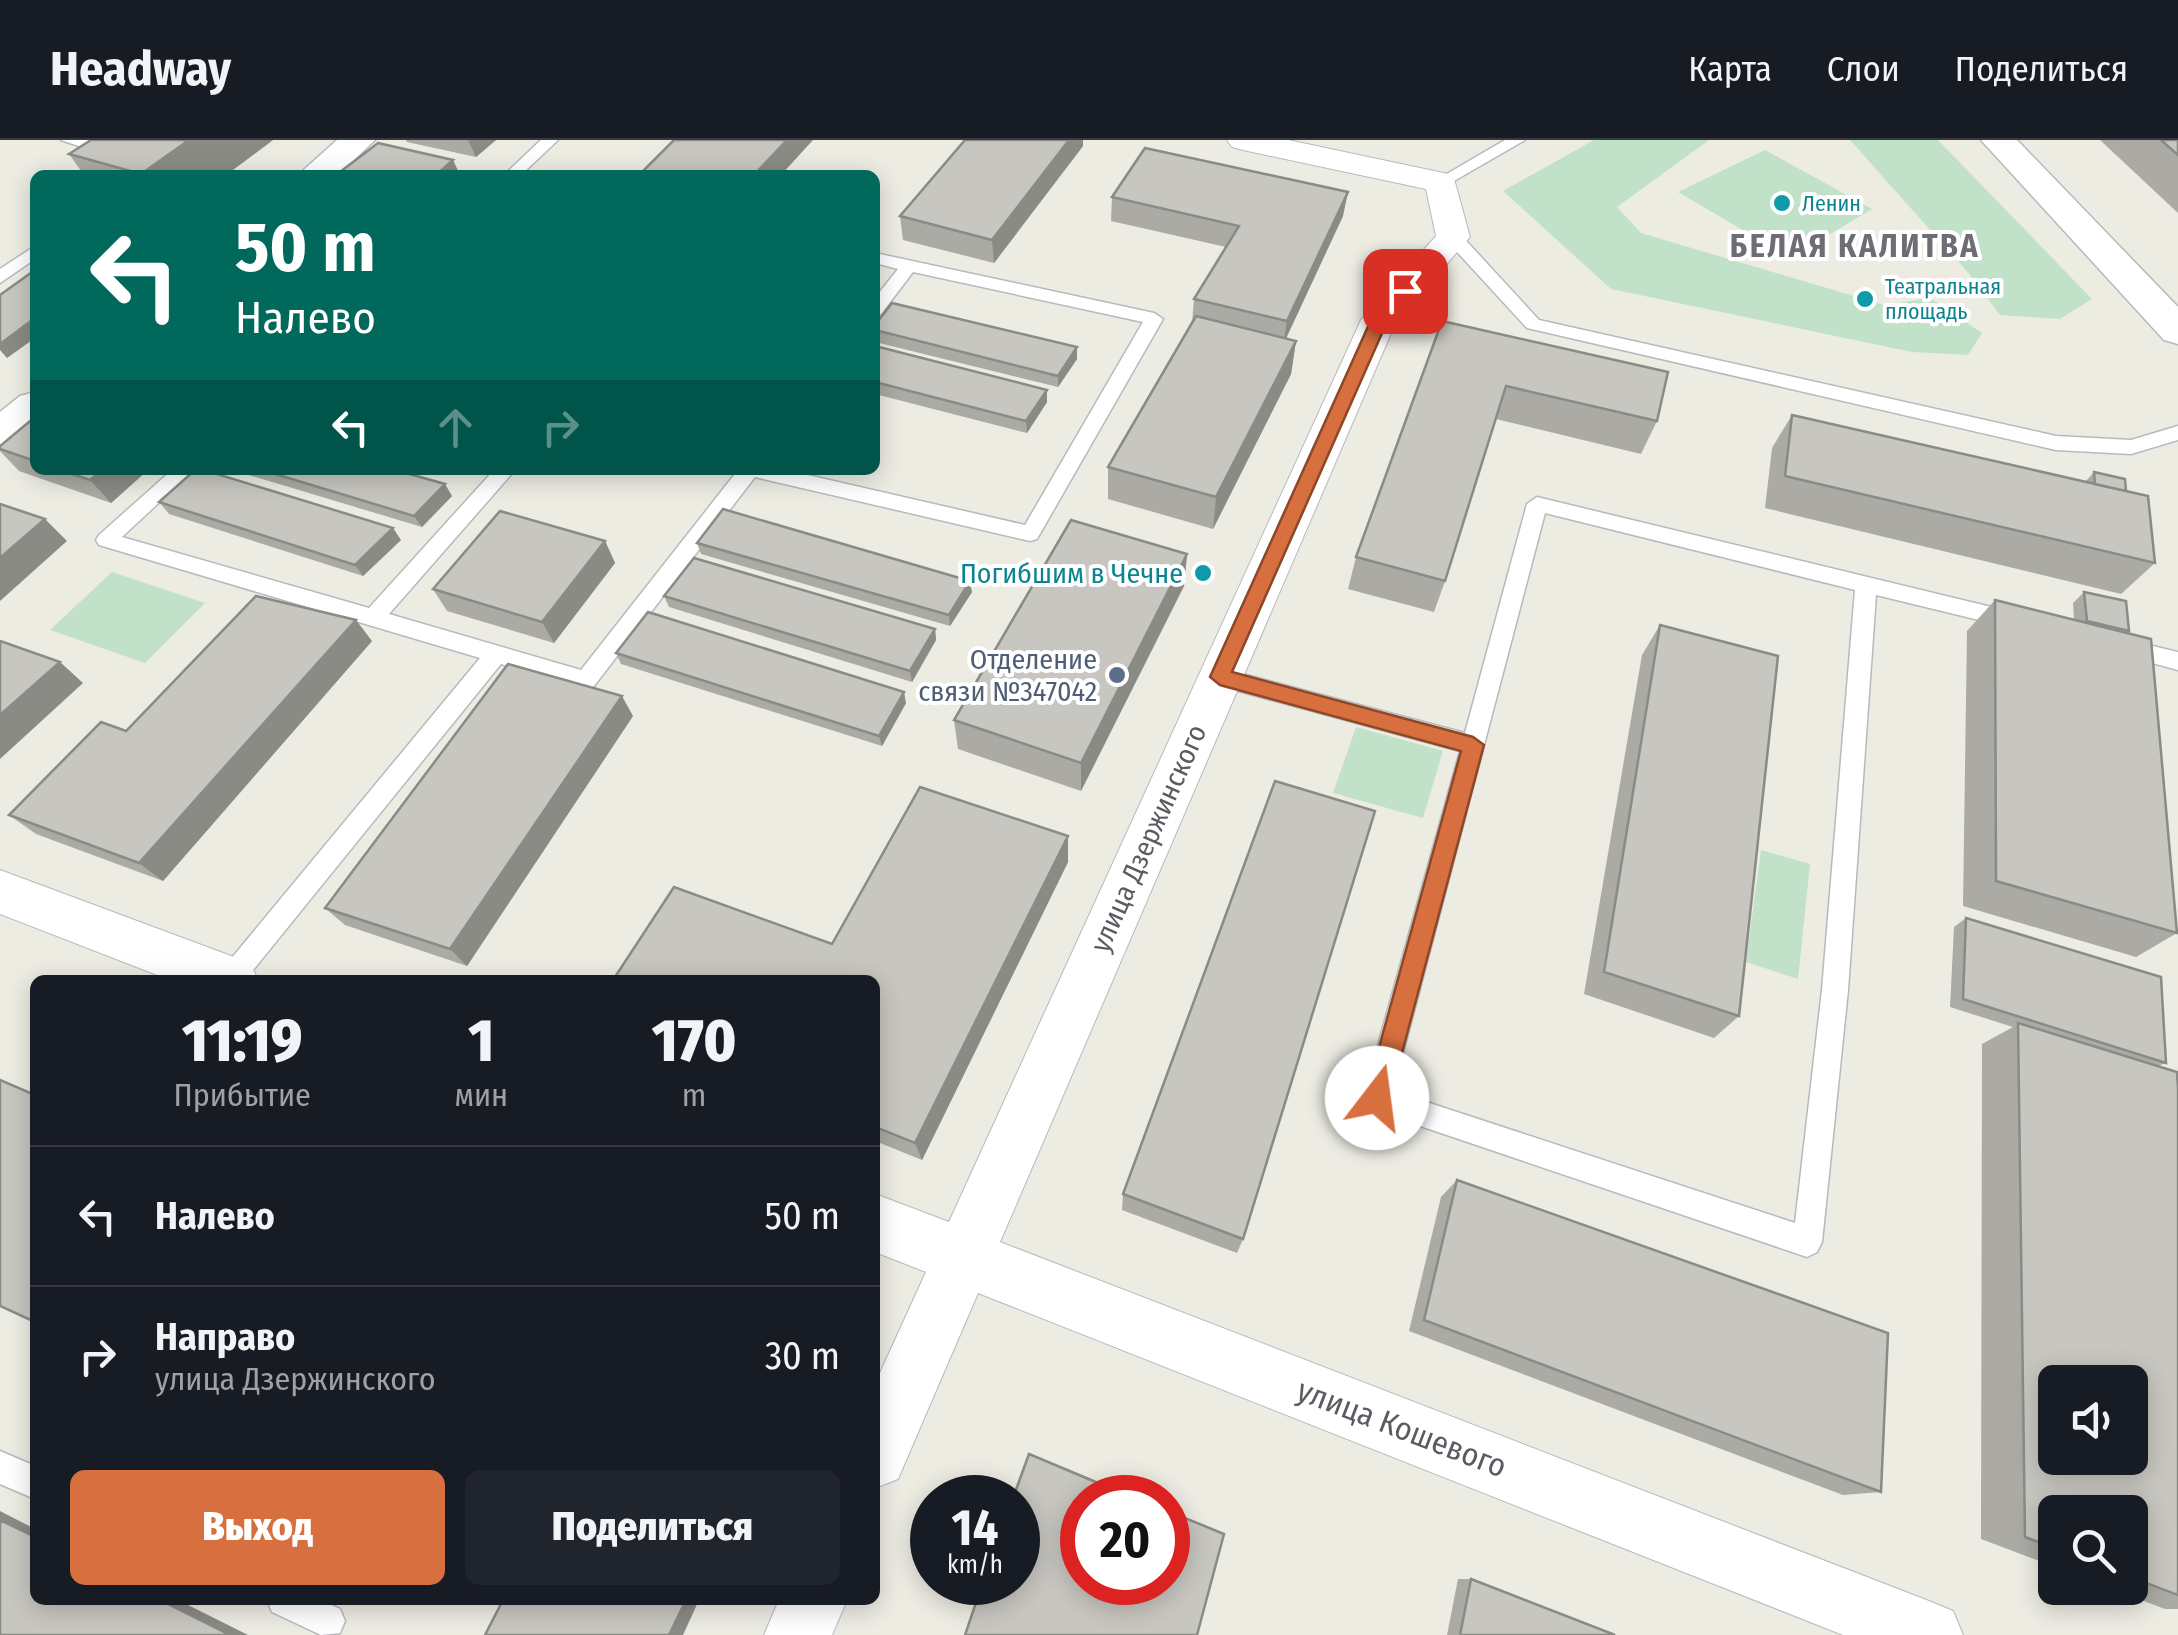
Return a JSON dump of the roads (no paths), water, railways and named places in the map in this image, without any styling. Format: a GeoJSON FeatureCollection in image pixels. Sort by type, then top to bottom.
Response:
{"type":"FeatureCollection","features":[{"type":"Feature","properties":{"kind":"main road"},"geometry":{"type":"LineString","coordinates":[[322,170],[358,140]]}},
{"type":"Feature","properties":{"kind":"main road"},"geometry":{"type":"LineString","coordinates":[[1998,140],[2178,331]]}},
{"type":"Feature","properties":{"kind":"main road"},"geometry":{"type":"LineString","coordinates":[[0,435],[30,410]]}},
{"type":"Feature","properties":{"kind":"street"},"geometry":{"type":"LineString","coordinates":[[1244,140],[1441,182],[1454,236]]}},
{"type":"Feature","properties":{"kind":"street","name":"улица Дзержинского"},"geometry":{"type":"LineString","coordinates":[[880,1444],[1380,320],[1454,236]]}},
{"type":"Feature","properties":{"kind":"street"},"geometry":{"type":"LineString","coordinates":[[0,892],[218,975]]}},
{"type":"Feature","properties":{"kind":"street","name":"улица Кошевого"},"geometry":{"type":"LineString","coordinates":[[880,1225],[1928,1635]]}},
{"type":"Feature","properties":{"kind":"street"},"geometry":{"type":"LineString","coordinates":[[798,1635],[811,1605]]}},
{"type":"Feature","properties":{"kind":"lane"},"geometry":{"type":"LineString","coordinates":[[69,140],[104,157],[124,140]]}},
{"type":"Feature","properties":{"kind":"lane"},"geometry":{"type":"LineString","coordinates":[[517,170],[550,140]]}},
{"type":"Feature","properties":{"kind":"lane"},"geometry":{"type":"LineString","coordinates":[[1441,182],[1516,140]]}},
{"type":"Feature","properties":{"kind":"lane"},"geometry":{"type":"LineString","coordinates":[[1454,236],[1533,324],[2056,442],[2131,447],[2178,433]]}},
{"type":"Feature","properties":{"kind":"lane"},"geometry":{"type":"LineString","coordinates":[[0,278],[30,255]]}},
{"type":"Feature","properties":{"kind":"lane"},"geometry":{"type":"LineString","coordinates":[[774,475],[1038,536],[1154,318],[880,259]]}},
{"type":"Feature","properties":{"kind":"lane"},"geometry":{"type":"LineString","coordinates":[[880,304],[910,266]]}},
{"type":"Feature","properties":{"kind":"lane"},"geometry":{"type":"LineString","coordinates":[[178,475],[106,540],[586,680],[748,475]]}},
{"type":"Feature","properties":{"kind":"lane"},"geometry":{"type":"LineString","coordinates":[[371,620],[502,475]]}},
{"type":"Feature","properties":{"kind":"lane"},"geometry":{"type":"LineString","coordinates":[[1866,587],[1835,990],[1807,1242],[1377,1098],[1537,504],[2046,628]]}},
{"type":"Feature","properties":{"kind":"lane"},"geometry":{"type":"LineString","coordinates":[[2102,642],[2178,661]]}},
{"type":"Feature","properties":{"kind":"lane"},"geometry":{"type":"LineString","coordinates":[[235,975],[496,654]]}},
{"type":"Feature","properties":{"kind":"lane"},"geometry":{"type":"LineString","coordinates":[[1220,677],[1473,745]]}},
{"type":"Feature","properties":{"kind":"lane"},"geometry":{"type":"LineString","coordinates":[[0,1467],[30,1481]]}},
{"type":"Feature","properties":{"kind":"lane"},"geometry":{"type":"LineString","coordinates":[[294,1605],[328,1621]]}},
{"type":"Feature","properties":{"kind":"place","name":"Ленин"},"geometry":{"type":"Point","coordinates":[1782,203]}},
{"type":"Feature","properties":{"kind":"place","name":"Театральная площадь"},"geometry":{"type":"Point","coordinates":[1865,299]}},
{"type":"Feature","properties":{"kind":"place","name":"Погибшим в Чечне"},"geometry":{"type":"Point","coordinates":[1203,573]}},
{"type":"Feature","properties":{"kind":"place","name":"Отделение связи №347042"},"geometry":{"type":"Point","coordinates":[1117,675]}},
{"type":"Feature","properties":{"kind":"district","name":"БЕЛАЯ КАЛИТВА"},"geometry":{"type":"Point","coordinates":[1855,246]}}]}
